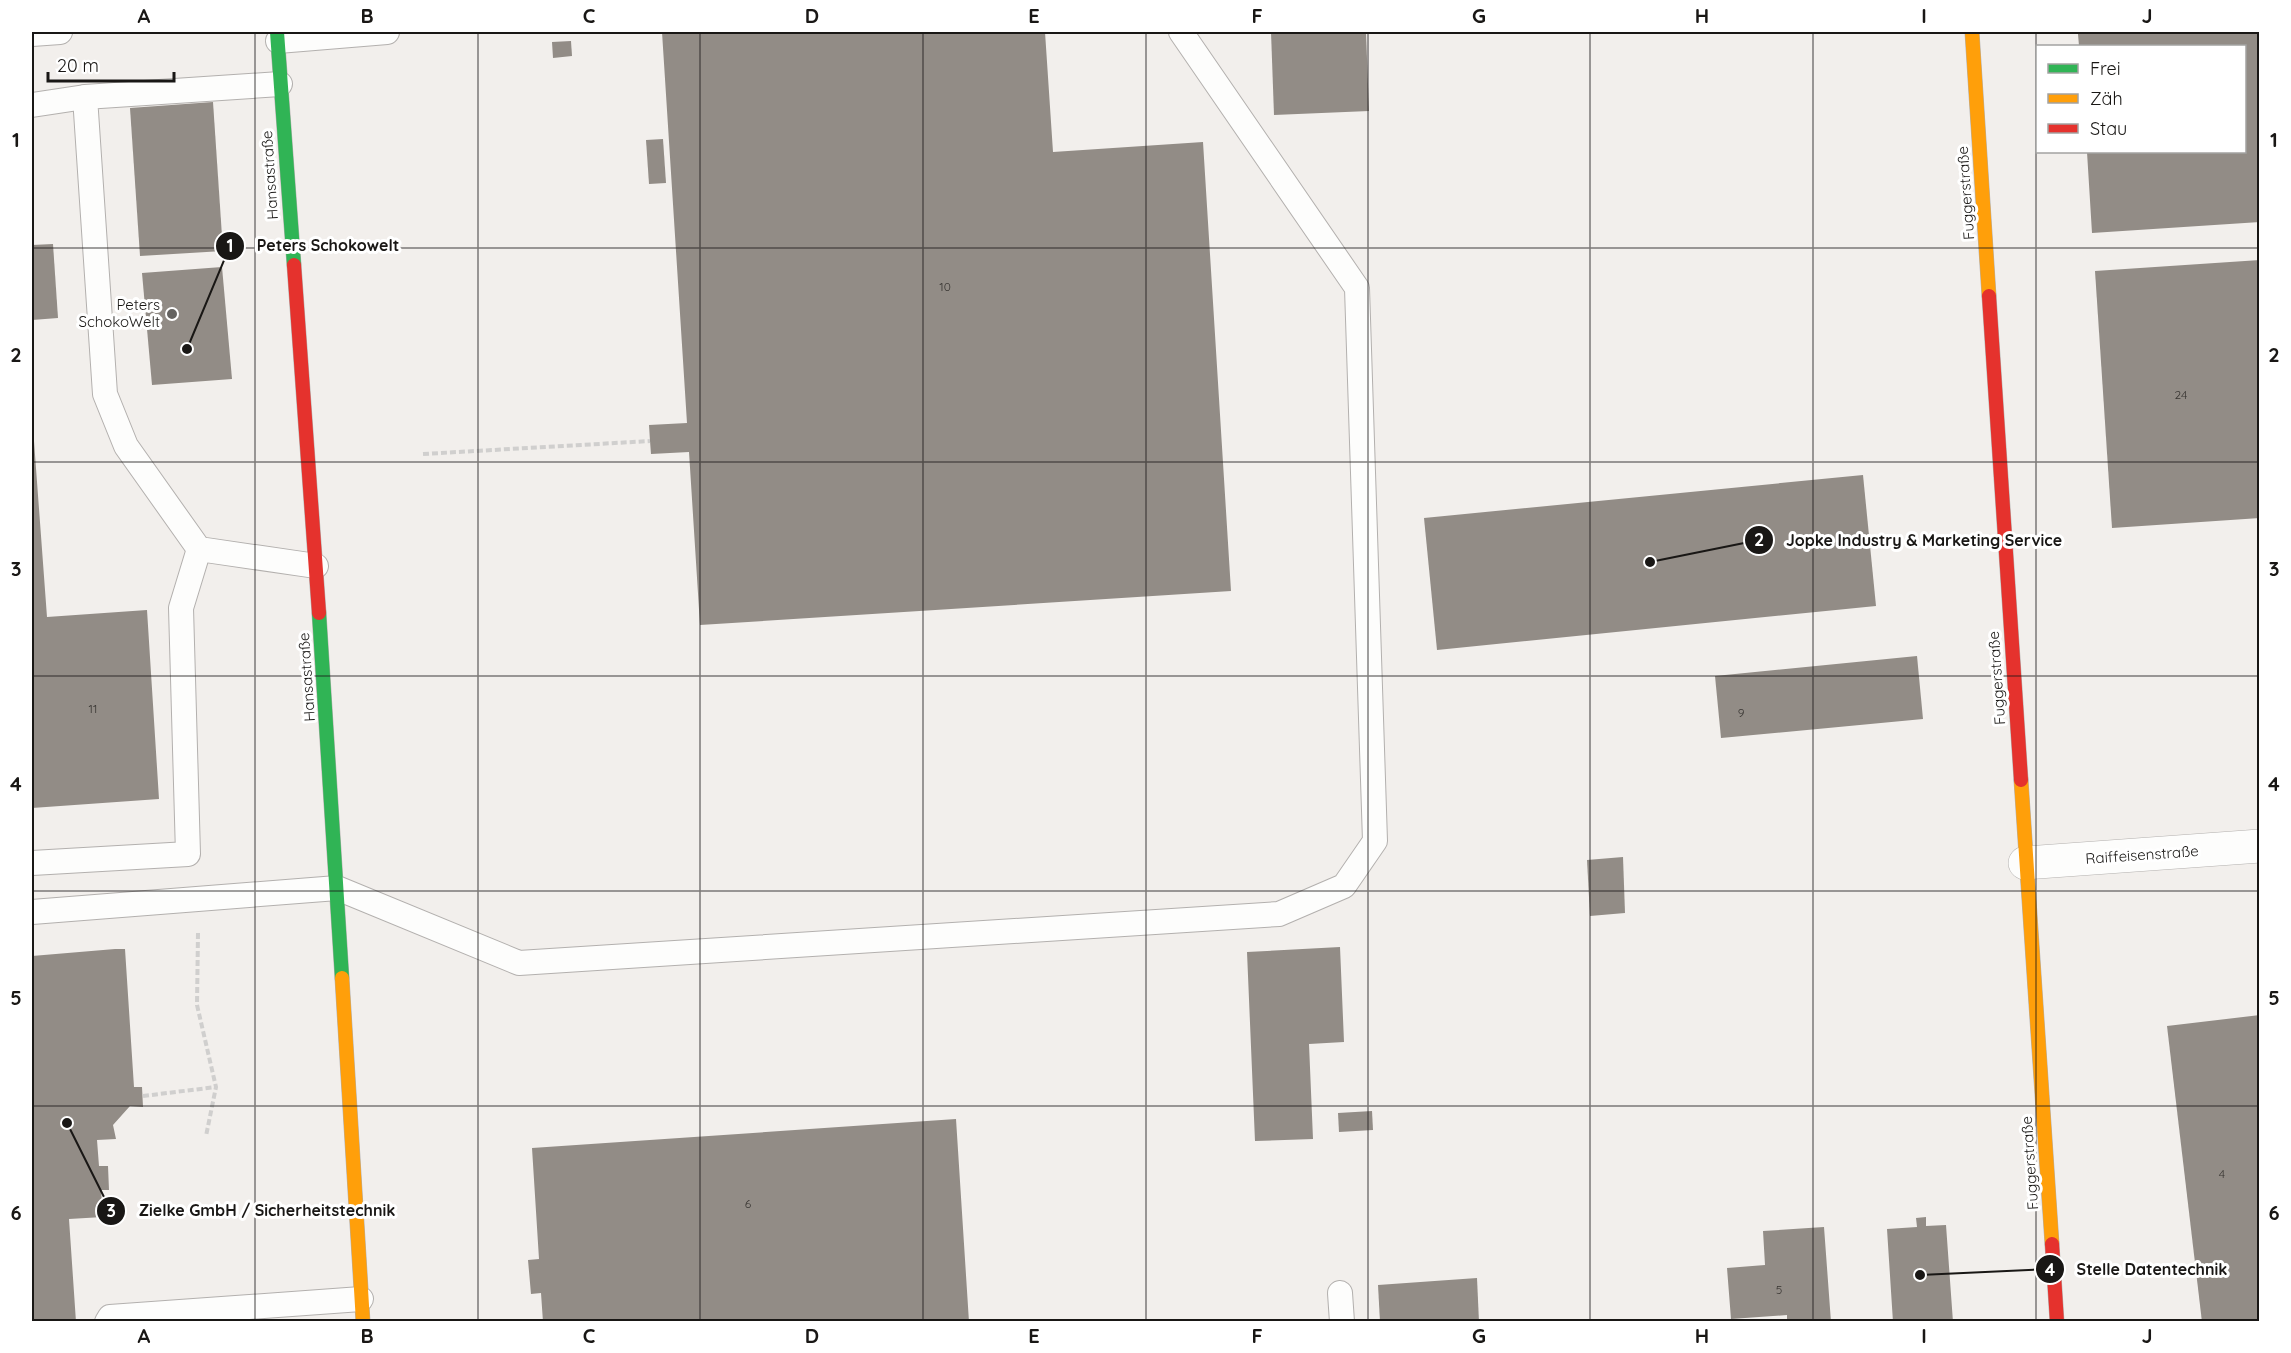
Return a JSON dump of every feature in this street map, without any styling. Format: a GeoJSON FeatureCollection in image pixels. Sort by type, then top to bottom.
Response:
{"type":"FeatureCollection","features":[{"type":"Feature","properties":{"kind":"street","name":"Fuggerstraße"},"geometry":{"type":"LineString","coordinates":[[1972,32],[2057,1322]]}},
{"type":"Feature","properties":{"kind":"street","name":"Hansastraße"},"geometry":{"type":"LineString","coordinates":[[277,36],[316,566],[362,1310]]}},
{"type":"Feature","properties":{"kind":"street","name":"Raiffeisenstraße"},"geometry":{"type":"LineString","coordinates":[[2025,863],[2259,846]]}},
{"type":"Feature","properties":{"kind":"lane"},"geometry":{"type":"LineString","coordinates":[[32,34],[60,32]]}},
{"type":"Feature","properties":{"kind":"lane"},"geometry":{"type":"LineString","coordinates":[[277,36],[387,32]]}},
{"type":"Feature","properties":{"kind":"lane"},"geometry":{"type":"LineString","coordinates":[[32,912],[337,888],[519,963],[1280,914],[1344,886],[1375,841],[1357,288],[1181,32]]}},
{"type":"Feature","properties":{"kind":"lane"},"geometry":{"type":"LineString","coordinates":[[32,105],[85,97],[280,84]]}},
{"type":"Feature","properties":{"kind":"lane"},"geometry":{"type":"LineString","coordinates":[[85,97],[105,394],[126,446],[199,549],[316,566]]}},
{"type":"Feature","properties":{"kind":"lane"},"geometry":{"type":"LineString","coordinates":[[32,863],[188,854],[181,608],[199,549]]}},
{"type":"Feature","properties":{"kind":"lane"},"geometry":{"type":"LineString","coordinates":[[1340,1293],[1342,1322]]}},
{"type":"Feature","properties":{"kind":"lane"},"geometry":{"type":"LineString","coordinates":[[107,1322],[110,1317],[362,1310]]}},
{"type":"Feature","properties":{"kind":"path"},"geometry":{"type":"LineString","coordinates":[[423,454],[650,441]]}},
{"type":"Feature","properties":{"kind":"path"},"geometry":{"type":"LineString","coordinates":[[198,899],[197,1005],[216,1086],[206,1136]]}},
{"type":"Feature","properties":{"kind":"path"},"geometry":{"type":"LineString","coordinates":[[142,1096],[216,1086]]}},
{"type":"Feature","properties":{"kind":"building"},"geometry":{"type":"Polygon","coordinates":[[[662,32],[1045,32],[1053,152],[1203,142],[1231,591],[700,625],[689,452],[651,454],[650,441],[649,425],[687,423],[662,32]]]}},
{"type":"Feature","properties":{"kind":"building"},"geometry":{"type":"Polygon","coordinates":[[[1271,32],[1366,32],[1369,111],[1274,115],[1271,32]]]}},
{"type":"Feature","properties":{"kind":"building"},"geometry":{"type":"Polygon","coordinates":[[[2260,32],[2260,222],[2092,233],[2087,153],[2246,153],[2246,45],[2079,45],[2078,34],[2260,32]]]}},
{"type":"Feature","properties":{"kind":"building"},"geometry":{"type":"Polygon","coordinates":[[[571,41],[572,56],[553,58],[552,42],[571,41]]]}},
{"type":"Feature","properties":{"kind":"building"},"geometry":{"type":"Polygon","coordinates":[[[213,102],[223,251],[140,256],[130,108],[213,102]]]}},
{"type":"Feature","properties":{"kind":"building"},"geometry":{"type":"Polygon","coordinates":[[[663,139],[666,183],[649,184],[646,140],[663,139]]]}},
{"type":"Feature","properties":{"kind":"building"},"geometry":{"type":"Polygon","coordinates":[[[53,244],[58,318],[32,320],[32,245],[53,244]]]}},
{"type":"Feature","properties":{"kind":"building"},"geometry":{"type":"Polygon","coordinates":[[[2260,260],[2260,518],[2112,528],[2095,271],[2260,260]]]}},
{"type":"Feature","properties":{"kind":"building"},"geometry":{"type":"Polygon","coordinates":[[[222,267],[232,379],[152,385],[142,273],[222,267]]]}},
{"type":"Feature","properties":{"kind":"building"},"geometry":{"type":"Polygon","coordinates":[[[32,414],[47,617],[147,610],[159,799],[32,808],[32,414]]]}},
{"type":"Feature","properties":{"kind":"building"},"geometry":{"type":"Polygon","coordinates":[[[1863,475],[1876,606],[1437,650],[1424,518],[1863,475]]]}},
{"type":"Feature","properties":{"kind":"building"},"geometry":{"type":"Polygon","coordinates":[[[1917,656],[1923,719],[1721,738],[1715,676],[1917,656]]]}},
{"type":"Feature","properties":{"kind":"building"},"geometry":{"type":"Polygon","coordinates":[[[1623,857],[1625,913],[1590,916],[1587,860],[1623,857]]]}},
{"type":"Feature","properties":{"kind":"building"},"geometry":{"type":"Polygon","coordinates":[[[1340,947],[1344,1042],[1309,1044],[1313,1139],[1255,1141],[1247,952],[1340,947]]]}},
{"type":"Feature","properties":{"kind":"building"},"geometry":{"type":"Polygon","coordinates":[[[125,949],[134,1087],[142,1087],[143,1107],[130,1106],[113,1125],[116,1139],[97,1140],[99,1166],[108,1166],[109,1190],[101,1190],[103,1217],[69,1219],[76,1322],[32,1322],[32,956],[125,949]]]}},
{"type":"Feature","properties":{"kind":"building"},"geometry":{"type":"Polygon","coordinates":[[[2260,1015],[2260,1322],[2202,1322],[2167,1026],[2260,1015]]]}},
{"type":"Feature","properties":{"kind":"building"},"geometry":{"type":"Polygon","coordinates":[[[1372,1111],[1373,1130],[1339,1132],[1338,1113],[1372,1111]]]}},
{"type":"Feature","properties":{"kind":"building"},"geometry":{"type":"Polygon","coordinates":[[[956,1119],[969,1322],[543,1322],[541,1293],[531,1294],[528,1260],[539,1259],[532,1148],[956,1119]]]}},
{"type":"Feature","properties":{"kind":"building"},"geometry":{"type":"Polygon","coordinates":[[[1926,1217],[1926,1226],[1946,1225],[1953,1322],[1893,1322],[1887,1229],[1917,1227],[1916,1218],[1926,1217]]]}},
{"type":"Feature","properties":{"kind":"building"},"geometry":{"type":"Polygon","coordinates":[[[1824,1227],[1831,1322],[1787,1322],[1787,1315],[1731,1319],[1727,1268],[1765,1265],[1763,1231],[1824,1227]]]}},
{"type":"Feature","properties":{"kind":"building"},"geometry":{"type":"Polygon","coordinates":[[[1477,1278],[1479,1322],[1380,1322],[1378,1285],[1477,1278]]]}},
{"type":"Feature","properties":{"kind":"traffic: fast"},"geometry":{"type":"LineString","coordinates":[[277,32],[294,265]]}},
{"type":"Feature","properties":{"kind":"traffic: fast"},"geometry":{"type":"LineString","coordinates":[[319,613],[342,978]]}},
{"type":"Feature","properties":{"kind":"traffic: slow"},"geometry":{"type":"LineString","coordinates":[[1972,32],[1989,296]]}},
{"type":"Feature","properties":{"kind":"traffic: slow"},"geometry":{"type":"LineString","coordinates":[[2021,780],[2052,1244]]}},
{"type":"Feature","properties":{"kind":"traffic: slow"},"geometry":{"type":"LineString","coordinates":[[342,978],[363,1322]]}},
{"type":"Feature","properties":{"kind":"traffic: jam"},"geometry":{"type":"LineString","coordinates":[[294,265],[319,613]]}},
{"type":"Feature","properties":{"kind":"traffic: jam"},"geometry":{"type":"LineString","coordinates":[[1989,296],[2021,780]]}},
{"type":"Feature","properties":{"kind":"traffic: jam"},"geometry":{"type":"LineString","coordinates":[[2052,1244],[2057,1322]]}},
{"type":"Feature","properties":{"kind":"place","name":"Peters SchokoWelt"},"geometry":{"type":"Point","coordinates":[172,314]}},
{"type":"Feature","properties":{"kind":"place","name":"Peters Schokowelt"},"geometry":{"type":"Point","coordinates":[187,349]}},
{"type":"Feature","properties":{"kind":"place","name":"Jopke Industry & Marketing Service"},"geometry":{"type":"Point","coordinates":[1650,562]}},
{"type":"Feature","properties":{"kind":"place","name":"Zielke GmbH / Sicherheitstechnik"},"geometry":{"type":"Point","coordinates":[67,1123]}},
{"type":"Feature","properties":{"kind":"place","name":"Stelle Datentechnik"},"geometry":{"type":"Point","coordinates":[1920,1275]}}]}
